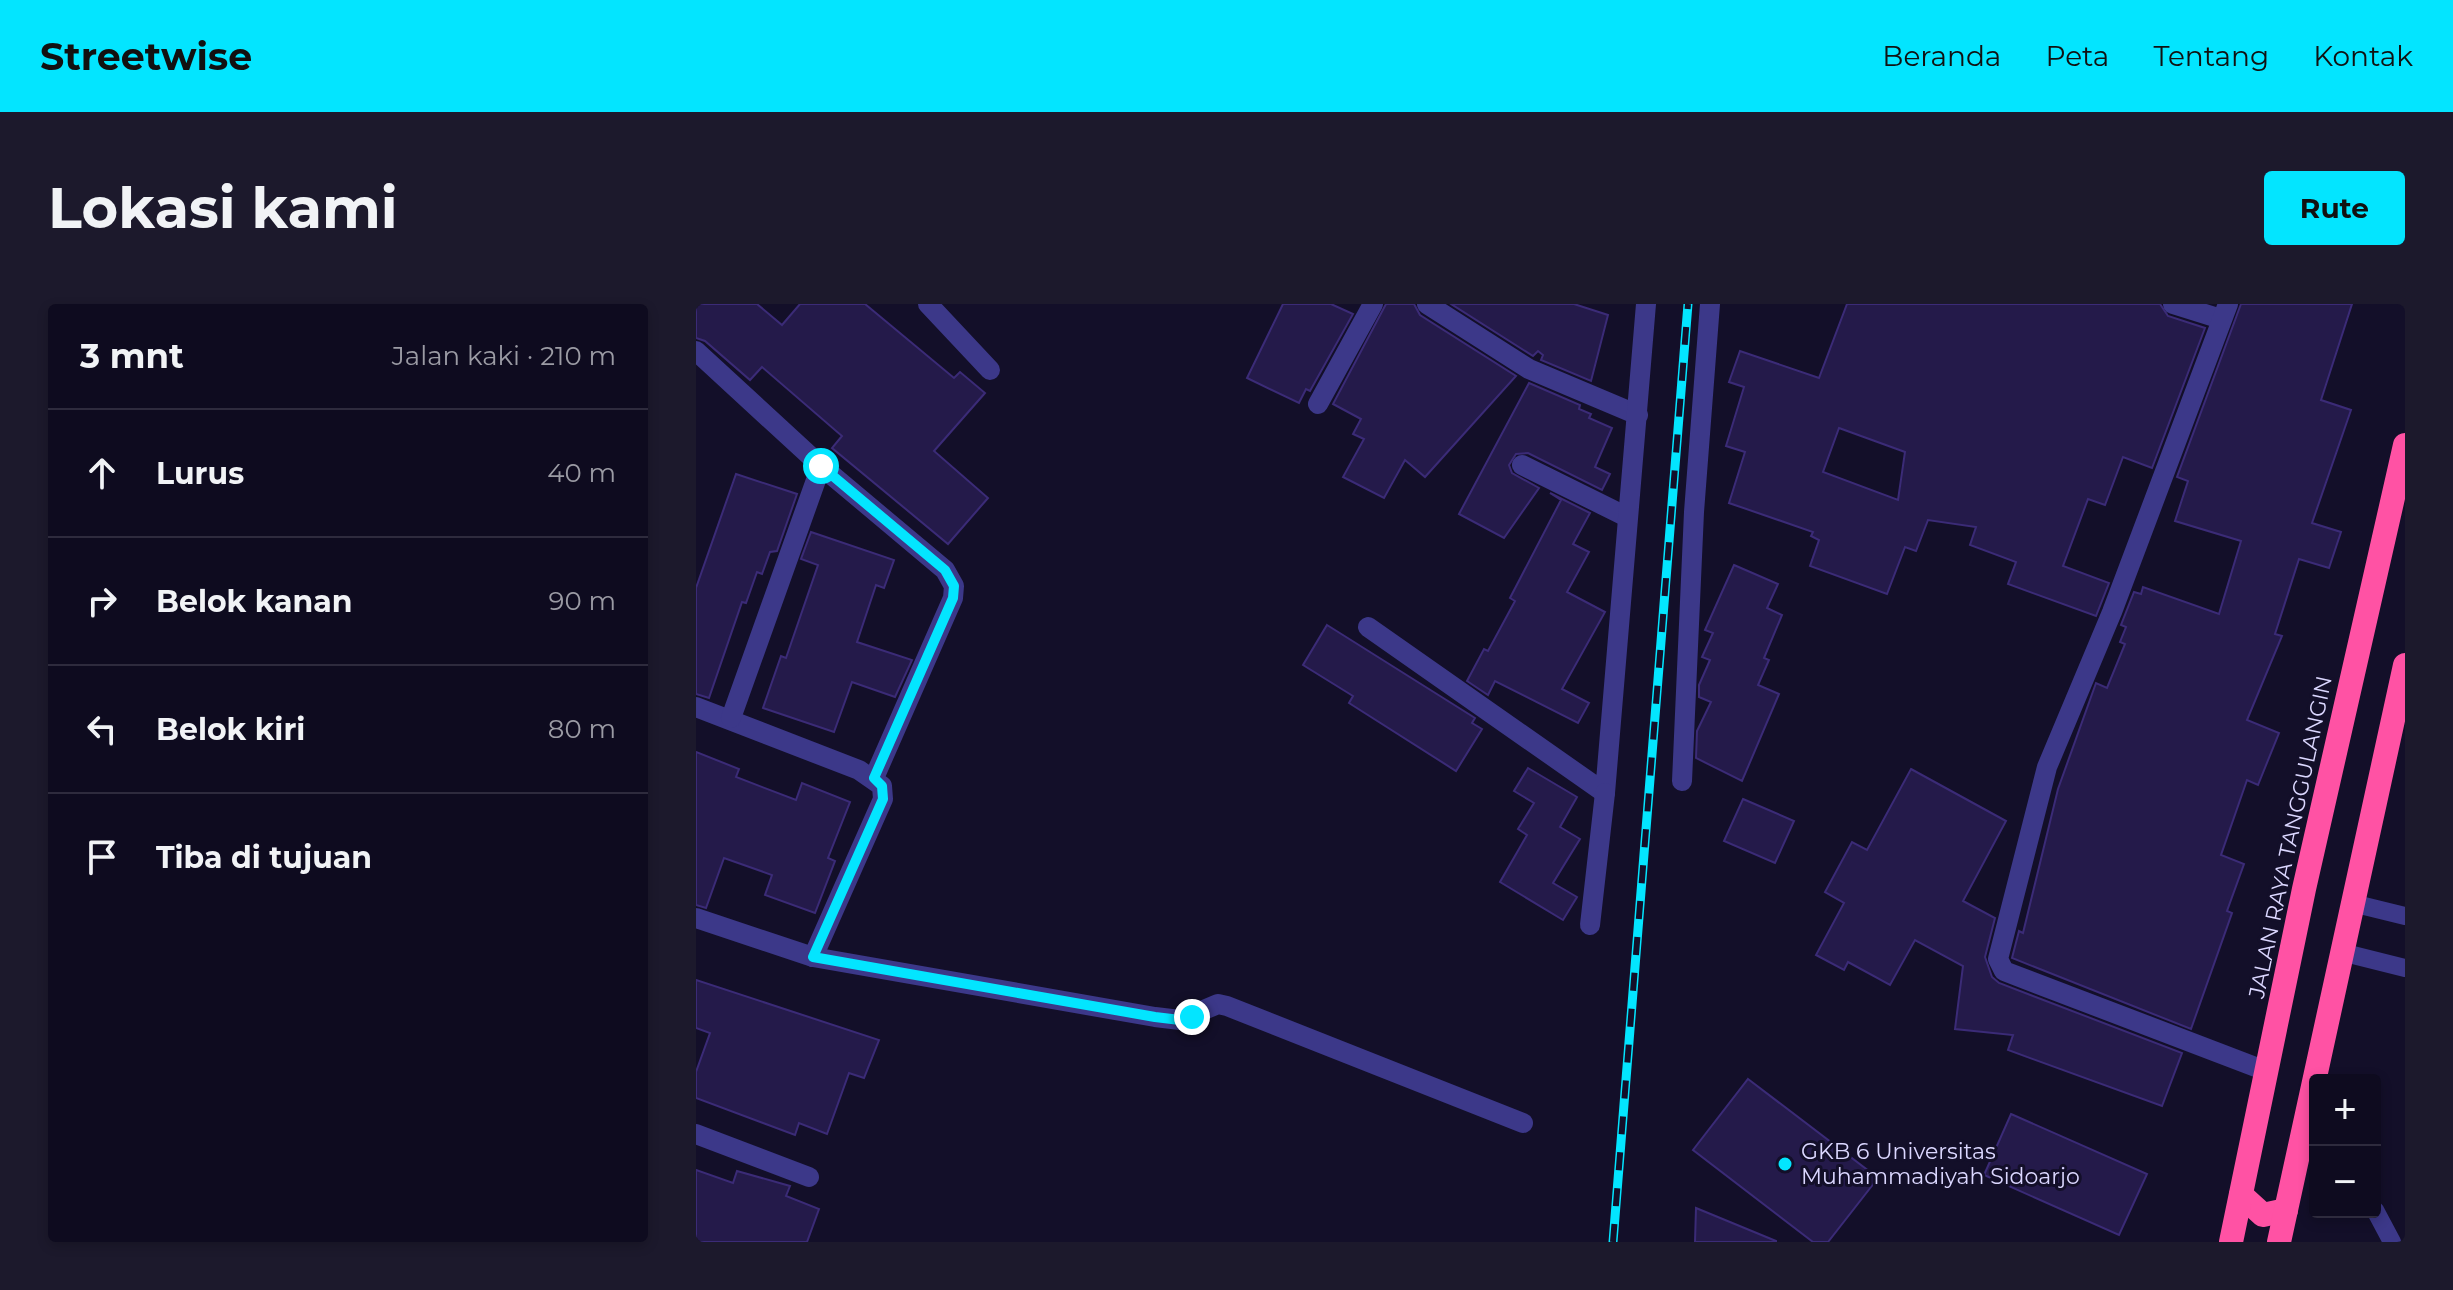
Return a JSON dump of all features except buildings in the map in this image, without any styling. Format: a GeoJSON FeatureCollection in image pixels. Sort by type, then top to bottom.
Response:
{"type":"FeatureCollection","features":[{"type":"Feature","properties":{"kind":"highway","name":"JALAN RAYA TANGGULANGIN"},"geometry":{"type":"LineString","coordinates":[[2231,1242],[2405,445]]}},
{"type":"Feature","properties":{"kind":"highway"},"geometry":{"type":"LineString","coordinates":[[2320,1074],[2341,952],[2405,665]]}},
{"type":"Feature","properties":{"kind":"highway"},"geometry":{"type":"LineString","coordinates":[[2279,1242],[2309,1133]]}},
{"type":"Feature","properties":{"kind":"highway"},"geometry":{"type":"LineString","coordinates":[[2241,1195],[2263,1215],[2286,1210]]}},
{"type":"Feature","properties":{"kind":"street"},"geometry":{"type":"LineString","coordinates":[[928,304],[990,370]]}},
{"type":"Feature","properties":{"kind":"street"},"geometry":{"type":"LineString","coordinates":[[1318,404],[1373,304]]}},
{"type":"Feature","properties":{"kind":"street"},"geometry":{"type":"LineString","coordinates":[[1427,304],[1529,369],[1638,415]]}},
{"type":"Feature","properties":{"kind":"street"},"geometry":{"type":"LineString","coordinates":[[1590,925],[1605,793],[1646,304]]}},
{"type":"Feature","properties":{"kind":"street"},"geometry":{"type":"LineString","coordinates":[[1682,781],[1694,512],[1710,304]]}},
{"type":"Feature","properties":{"kind":"street"},"geometry":{"type":"LineString","coordinates":[[2173,304],[2224,311],[2112,612],[2047,767],[1998,959],[2004,971],[2266,1071]]}},
{"type":"Feature","properties":{"kind":"street"},"geometry":{"type":"LineString","coordinates":[[696,351],[821,466],[945,570],[954,586],[953,598],[874,778]]}},
{"type":"Feature","properties":{"kind":"street"},"geometry":{"type":"LineString","coordinates":[[1522,465],[1627,517]]}},
{"type":"Feature","properties":{"kind":"street"},"geometry":{"type":"LineString","coordinates":[[731,718],[821,466]]}},
{"type":"Feature","properties":{"kind":"street"},"geometry":{"type":"LineString","coordinates":[[1368,627],[1605,793]]}},
{"type":"Feature","properties":{"kind":"street"},"geometry":{"type":"LineString","coordinates":[[696,707],[731,718],[874,778],[882,786],[883,799],[813,957]]}},
{"type":"Feature","properties":{"kind":"street"},"geometry":{"type":"LineString","coordinates":[[696,918],[813,957],[1155,1017],[1180,1020],[1218,1004],[1227,1006],[1523,1123]]}},
{"type":"Feature","properties":{"kind":"street"},"geometry":{"type":"LineString","coordinates":[[696,1134],[809,1177]]}},
{"type":"Feature","properties":{"kind":"lane"},"geometry":{"type":"LineString","coordinates":[[2352,903],[2405,916]]}},
{"type":"Feature","properties":{"kind":"lane"},"geometry":{"type":"LineString","coordinates":[[2341,952],[2405,968]]}},
{"type":"Feature","properties":{"kind":"lane"},"geometry":{"type":"LineString","coordinates":[[2379,1218],[2392,1242]]}},
{"type":"Feature","properties":{"kind":"railway"},"geometry":{"type":"LineString","coordinates":[[1613,1242],[1688,304]]}},
{"type":"Feature","properties":{"kind":"place","name":"GKB 6 Universitas Muhammadiyah Sidoarjo"},"geometry":{"type":"Point","coordinates":[1785,1164]}},
{"type":"Feature","properties":{"kind":"route"},"geometry":{"type":"LineString","coordinates":[[821,466],[945,570],[954,586],[953,598],[874,778],[882,786],[883,799],[813,957],[1155,1017],[1180,1020],[1192,1017]]}}]}
